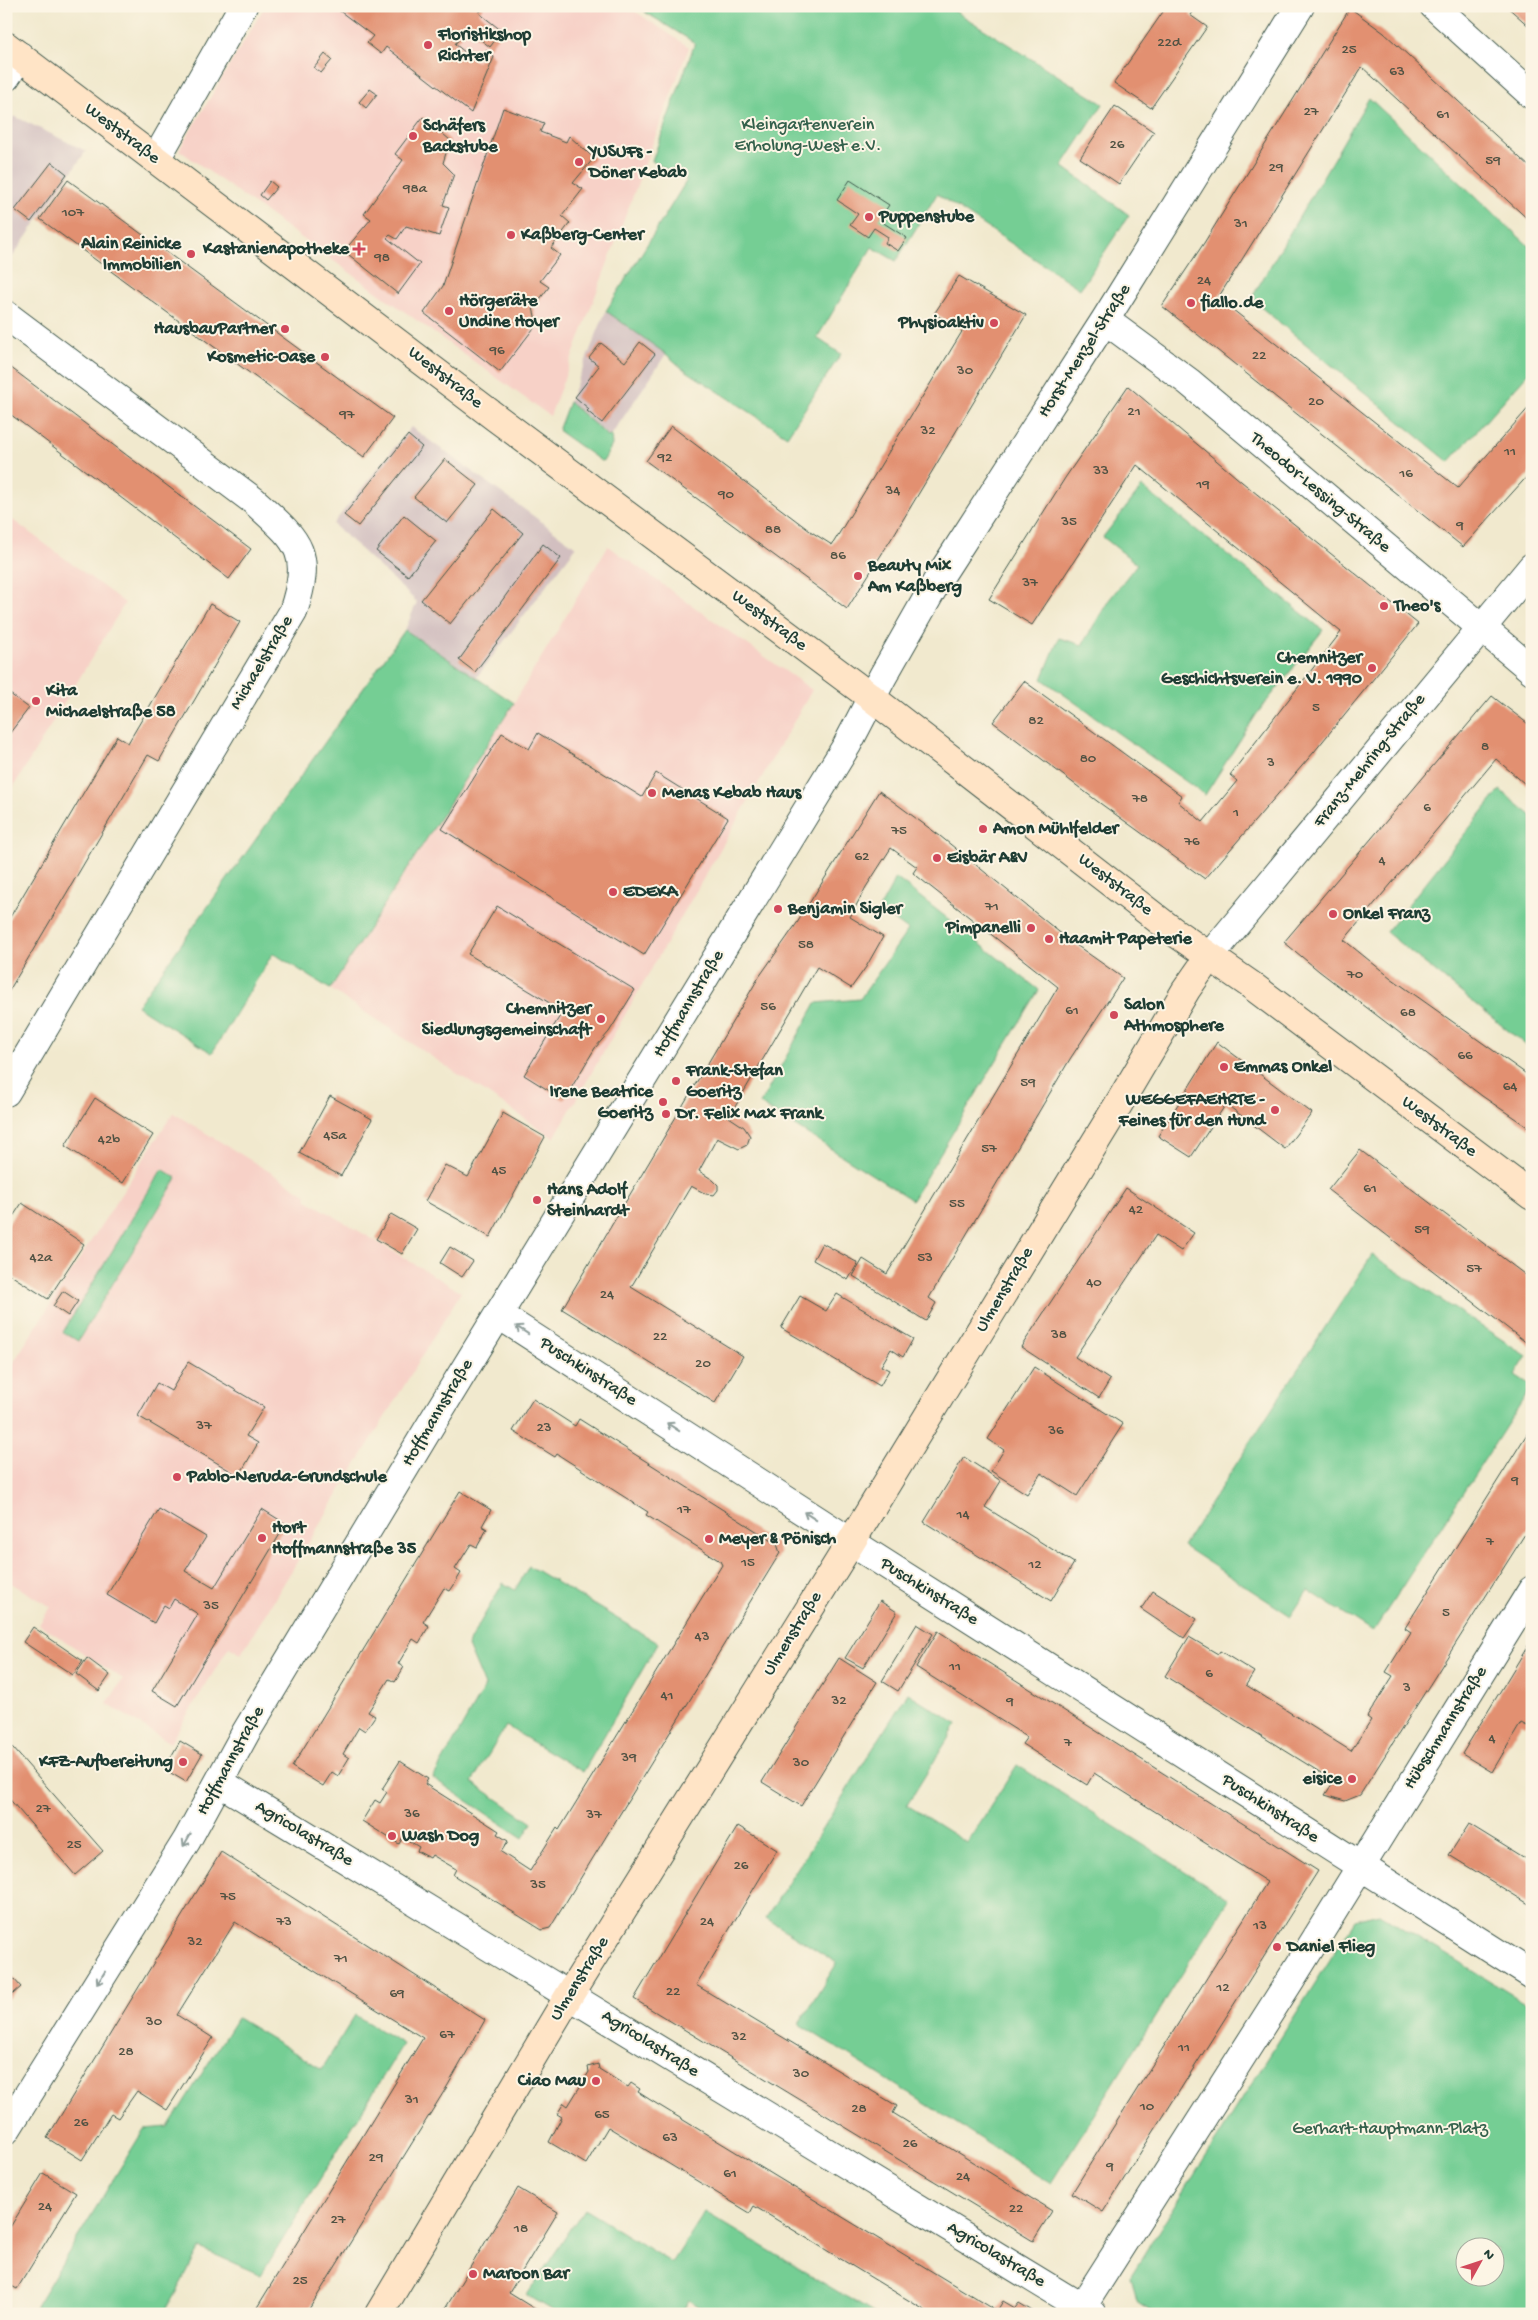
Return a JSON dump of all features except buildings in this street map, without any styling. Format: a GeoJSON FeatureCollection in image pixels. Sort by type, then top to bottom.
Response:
{"type":"FeatureCollection","features":[{"type":"Feature","properties":{"kind":"street"},"geometry":{"type":"LineString","coordinates":[[156,159],[243,6]]}},
{"type":"Feature","properties":{"kind":"street","name":"Horst-Menzel-Straße"},"geometry":{"type":"LineString","coordinates":[[872,698],[940,576],[1105,320],[1300,6]]}},
{"type":"Feature","properties":{"kind":"street"},"geometry":{"type":"LineString","coordinates":[[1434,6],[1532,95]]}},
{"type":"Feature","properties":{"kind":"street","name":"Weststraße"},"geometry":{"type":"LineString","coordinates":[[11,60],[156,159],[495,417],[872,698],[1165,925],[1251,985],[1532,1196]]}},
{"type":"Feature","properties":{"kind":"street","name":"Michaelstraße"},"geometry":{"type":"LineString","coordinates":[[6,315],[254,501],[295,543],[302,556],[302,584],[293,612],[6,1092]]}},
{"type":"Feature","properties":{"kind":"street","name":"Theodor-Lessing-Straße"},"geometry":{"type":"LineString","coordinates":[[1105,320],[1189,382],[1532,670]]}},
{"type":"Feature","properties":{"kind":"street","name":"Franz-Mehring-Straße"},"geometry":{"type":"LineString","coordinates":[[1210,957],[1532,566]]}},
{"type":"Feature","properties":{"kind":"street","name":"Hoffmannstraße"},"geometry":{"type":"LineString","coordinates":[[6,2130],[187,1840],[256,1715],[847,745],[872,698]]}},
{"type":"Feature","properties":{"kind":"street","name":"Ulmenstraße"},"geometry":{"type":"LineString","coordinates":[[379,2314],[570,1994],[851,1542],[1118,1105],[1186,990],[1210,957]]}},
{"type":"Feature","properties":{"kind":"street","name":"Puschkinstraße"},"geometry":{"type":"LineString","coordinates":[[499,1315],[1360,1866]]}},
{"type":"Feature","properties":{"kind":"street","name":"Hübschmannstraße"},"geometry":{"type":"LineString","coordinates":[[1360,1866],[1532,1590]]}},
{"type":"Feature","properties":{"kind":"street","name":"Agricolastraße"},"geometry":{"type":"LineString","coordinates":[[218,1782],[570,1994],[1087,2311]]}},
{"type":"Feature","properties":{"kind":"street"},"geometry":{"type":"LineString","coordinates":[[1087,2311],[1360,1866],[1532,1975]]}},
{"type":"Feature","properties":{"kind":"shaded area"},"geometry":{"type":"Polygon","coordinates":[[[265,6],[627,6],[689,47],[550,416],[179,150],[265,6]]]}},
{"type":"Feature","properties":{"kind":"shaded area"},"geometry":{"type":"Polygon","coordinates":[[[14,116],[86,151],[6,266],[6,126],[14,116]]]}},
{"type":"Feature","properties":{"kind":"shaded area"},"geometry":{"type":"Polygon","coordinates":[[[606,311],[666,354],[610,437],[569,402],[606,311]]]}},
{"type":"Feature","properties":{"kind":"shaded area"},"geometry":{"type":"Polygon","coordinates":[[[411,427],[576,547],[476,678],[405,630],[417,602],[333,524],[411,427]]]}},
{"type":"Feature","properties":{"kind":"shaded area","name":"Kita Michaelstraße 58"},"geometry":{"type":"Polygon","coordinates":[[[6,515],[125,603],[6,799],[6,515]]]}},
{"type":"Feature","properties":{"kind":"shaded area"},"geometry":{"type":"Polygon","coordinates":[[[608,546],[812,690],[554,1138],[330,989],[514,703],[608,546]]]}},
{"type":"Feature","properties":{"kind":"shaded area","name":"Pablo-Neruda-Grundschule"},"geometry":{"type":"Polygon","coordinates":[[[173,1113],[306,1194],[307,1200],[461,1292],[241,1654],[229,1647],[170,1743],[107,1704],[123,1679],[39,1624],[51,1607],[6,1580],[6,1374],[173,1113]]]}},
{"type":"Feature","properties":{"kind":"green space","name":"Kleingartenverein Erholung-West e.V."},"geometry":{"type":"Polygon","coordinates":[[[649,6],[947,6],[1103,104],[1062,166],[1129,215],[1080,289],[937,194],[896,261],[872,247],[817,338],[841,354],[787,436],[682,368],[666,354],[606,311],[687,180],[652,161],[695,43],[645,12],[649,6]]]}},
{"type":"Feature","properties":{"kind":"green space"},"geometry":{"type":"Polygon","coordinates":[[[1369,98],[1532,249],[1532,369],[1449,462],[1251,299],[1369,98]]]}},
{"type":"Feature","properties":{"kind":"green space"},"geometry":{"type":"Polygon","coordinates":[[[569,402],[609,437],[611,434],[612,445],[604,460],[601,461],[560,432],[559,428],[569,402]]]}},
{"type":"Feature","properties":{"kind":"green space"},"geometry":{"type":"Polygon","coordinates":[[[1142,487],[1323,630],[1256,715],[1205,795],[1042,679],[1059,638],[1082,645],[1109,600],[1137,564],[1103,537],[1142,487]]]}},
{"type":"Feature","properties":{"kind":"green space"},"geometry":{"type":"Polygon","coordinates":[[[405,630],[514,703],[330,989],[273,953],[212,1053],[137,1006],[405,630]]]}},
{"type":"Feature","properties":{"kind":"green space"},"geometry":{"type":"Polygon","coordinates":[[[1500,790],[1532,816],[1532,1050],[1386,932],[1500,790]]]}},
{"type":"Feature","properties":{"kind":"green space"},"geometry":{"type":"Polygon","coordinates":[[[896,878],[1039,990],[912,1200],[760,1104],[816,1003],[860,999],[908,930],[879,909],[896,878]]]}},
{"type":"Feature","properties":{"kind":"green space"},"geometry":{"type":"Polygon","coordinates":[[[162,1169],[177,1178],[78,1341],[63,1332],[162,1169]]]}},
{"type":"Feature","properties":{"kind":"green space"},"geometry":{"type":"Polygon","coordinates":[[[1372,1255],[1527,1356],[1515,1375],[1532,1386],[1373,1632],[1308,1590],[1291,1616],[1183,1546],[1372,1255]]]}},
{"type":"Feature","properties":{"kind":"green space"},"geometry":{"type":"Polygon","coordinates":[[[529,1566],[658,1643],[583,1772],[506,1726],[472,1782],[532,1823],[523,1838],[433,1778],[485,1686],[468,1646],[470,1640],[503,1583],[515,1590],[529,1566]]]}},
{"type":"Feature","properties":{"kind":"green space"},"geometry":{"type":"Polygon","coordinates":[[[908,1693],[957,1724],[907,1805],[967,1843],[1017,1765],[1229,1899],[1051,2183],[799,2024],[837,1963],[766,1918],[908,1693]]]}},
{"type":"Feature","properties":{"kind":"green space","name":"Gerhart-Hauptmann-Platz"},"geometry":{"type":"Polygon","coordinates":[[[1380,1914],[1532,2007],[1532,2314],[1157,2314],[1136,2301],[1130,2277],[1355,1920],[1380,1914]]]}},
{"type":"Feature","properties":{"kind":"green space"},"geometry":{"type":"Polygon","coordinates":[[[355,2015],[403,2044],[261,2275],[200,2248],[164,2314],[31,2314],[144,2129],[168,2127],[237,2018],[322,2069],[355,2015]]]}},
{"type":"Feature","properties":{"kind":"green space"},"geometry":{"type":"Polygon","coordinates":[[[584,2209],[672,2263],[705,2212],[875,2314],[711,2314],[689,2300],[681,2314],[559,2314],[527,2295],[584,2209]]]}},
{"type":"Feature","properties":{"kind":"place","name":"Floristikshop Richter"},"geometry":{"type":"Point","coordinates":[428,45]}},
{"type":"Feature","properties":{"kind":"place","name":"Schäfers Backstube"},"geometry":{"type":"Point","coordinates":[413,136]}},
{"type":"Feature","properties":{"kind":"place","name":"YUSUFs - Döner Kebab"},"geometry":{"type":"Point","coordinates":[579,162]}},
{"type":"Feature","properties":{"kind":"place","name":"Puppenstube"},"geometry":{"type":"Point","coordinates":[869,217]}},
{"type":"Feature","properties":{"kind":"place","name":"Kaßberg-Center"},"geometry":{"type":"Point","coordinates":[511,235]}},
{"type":"Feature","properties":{"kind":"place","name":"Kastanienapotheke"},"geometry":{"type":"Point","coordinates":[359,249]}},
{"type":"Feature","properties":{"kind":"place","name":"Alain Reinicke Immobilien"},"geometry":{"type":"Point","coordinates":[191,254]}},
{"type":"Feature","properties":{"kind":"place","name":"fiallo.de"},"geometry":{"type":"Point","coordinates":[1191,303]}},
{"type":"Feature","properties":{"kind":"place","name":"Hörgeräte Undine Hoyer"},"geometry":{"type":"Point","coordinates":[449,311]}},
{"type":"Feature","properties":{"kind":"place","name":"Physioaktiv"},"geometry":{"type":"Point","coordinates":[994,323]}},
{"type":"Feature","properties":{"kind":"place","name":"HausbauPartner"},"geometry":{"type":"Point","coordinates":[285,329]}},
{"type":"Feature","properties":{"kind":"place","name":"Kosmetic-Oase"},"geometry":{"type":"Point","coordinates":[325,357]}},
{"type":"Feature","properties":{"kind":"place","name":"Beauty Mix Am Kaßberg"},"geometry":{"type":"Point","coordinates":[858,576]}},
{"type":"Feature","properties":{"kind":"place","name":"Theo's"},"geometry":{"type":"Point","coordinates":[1384,606]}},
{"type":"Feature","properties":{"kind":"place","name":"Chemnitzer Geschichtsverein e. V. 1990"},"geometry":{"type":"Point","coordinates":[1372,668]}},
{"type":"Feature","properties":{"kind":"place","name":"Kita Michaelstraße 58"},"geometry":{"type":"Point","coordinates":[36,701]}},
{"type":"Feature","properties":{"kind":"place","name":"Menas Kebab Haus"},"geometry":{"type":"Point","coordinates":[652,793]}},
{"type":"Feature","properties":{"kind":"place","name":"Amon Mühlfelder"},"geometry":{"type":"Point","coordinates":[983,829]}},
{"type":"Feature","properties":{"kind":"place","name":"Eisbär A&V"},"geometry":{"type":"Point","coordinates":[937,858]}},
{"type":"Feature","properties":{"kind":"place","name":"EDEKA"},"geometry":{"type":"Point","coordinates":[613,892]}},
{"type":"Feature","properties":{"kind":"place","name":"Benjamin Sigler"},"geometry":{"type":"Point","coordinates":[778,909]}},
{"type":"Feature","properties":{"kind":"place","name":"Onkel Franz"},"geometry":{"type":"Point","coordinates":[1333,914]}},
{"type":"Feature","properties":{"kind":"place","name":"Pimpanelli"},"geometry":{"type":"Point","coordinates":[1031,928]}},
{"type":"Feature","properties":{"kind":"place","name":"Haamit Papeterie"},"geometry":{"type":"Point","coordinates":[1049,939]}},
{"type":"Feature","properties":{"kind":"place","name":"Salon Athmosphere"},"geometry":{"type":"Point","coordinates":[1114,1015]}},
{"type":"Feature","properties":{"kind":"place","name":"Chemnitzer Siedlungsgemeinschaft"},"geometry":{"type":"Point","coordinates":[601,1019]}},
{"type":"Feature","properties":{"kind":"place","name":"Emmas Onkel"},"geometry":{"type":"Point","coordinates":[1224,1067]}},
{"type":"Feature","properties":{"kind":"place","name":"Frank-Stefan Goeritz"},"geometry":{"type":"Point","coordinates":[676,1081]}},
{"type":"Feature","properties":{"kind":"place","name":"Irene Beatrice Goeritz"},"geometry":{"type":"Point","coordinates":[663,1102]}},
{"type":"Feature","properties":{"kind":"place","name":"WEGGEFAEHRTE - Feines für den Hund"},"geometry":{"type":"Point","coordinates":[1275,1110]}},
{"type":"Feature","properties":{"kind":"place","name":"Dr. Felix Max Frank"},"geometry":{"type":"Point","coordinates":[666,1114]}},
{"type":"Feature","properties":{"kind":"place","name":"Hans Adolf Steinhardt"},"geometry":{"type":"Point","coordinates":[537,1200]}},
{"type":"Feature","properties":{"kind":"place","name":"Pablo-Neruda-Grundschule"},"geometry":{"type":"Point","coordinates":[177,1477]}},
{"type":"Feature","properties":{"kind":"place","name":"Hort Hoffmannstraße 35"},"geometry":{"type":"Point","coordinates":[262,1538]}},
{"type":"Feature","properties":{"kind":"place","name":"Meyer & Pönisch"},"geometry":{"type":"Point","coordinates":[709,1539]}},
{"type":"Feature","properties":{"kind":"place","name":"KFZ-Aufbereitung"},"geometry":{"type":"Point","coordinates":[183,1762]}},
{"type":"Feature","properties":{"kind":"place","name":"eisice"},"geometry":{"type":"Point","coordinates":[1352,1779]}},
{"type":"Feature","properties":{"kind":"place","name":"Wash Dog"},"geometry":{"type":"Point","coordinates":[392,1836]}},
{"type":"Feature","properties":{"kind":"place","name":"Daniel Flieg"},"geometry":{"type":"Point","coordinates":[1277,1947]}},
{"type":"Feature","properties":{"kind":"place","name":"Ciao Mau"},"geometry":{"type":"Point","coordinates":[596,2081]}},
{"type":"Feature","properties":{"kind":"place","name":"Maroon Bar"},"geometry":{"type":"Point","coordinates":[473,2274]}}]}
